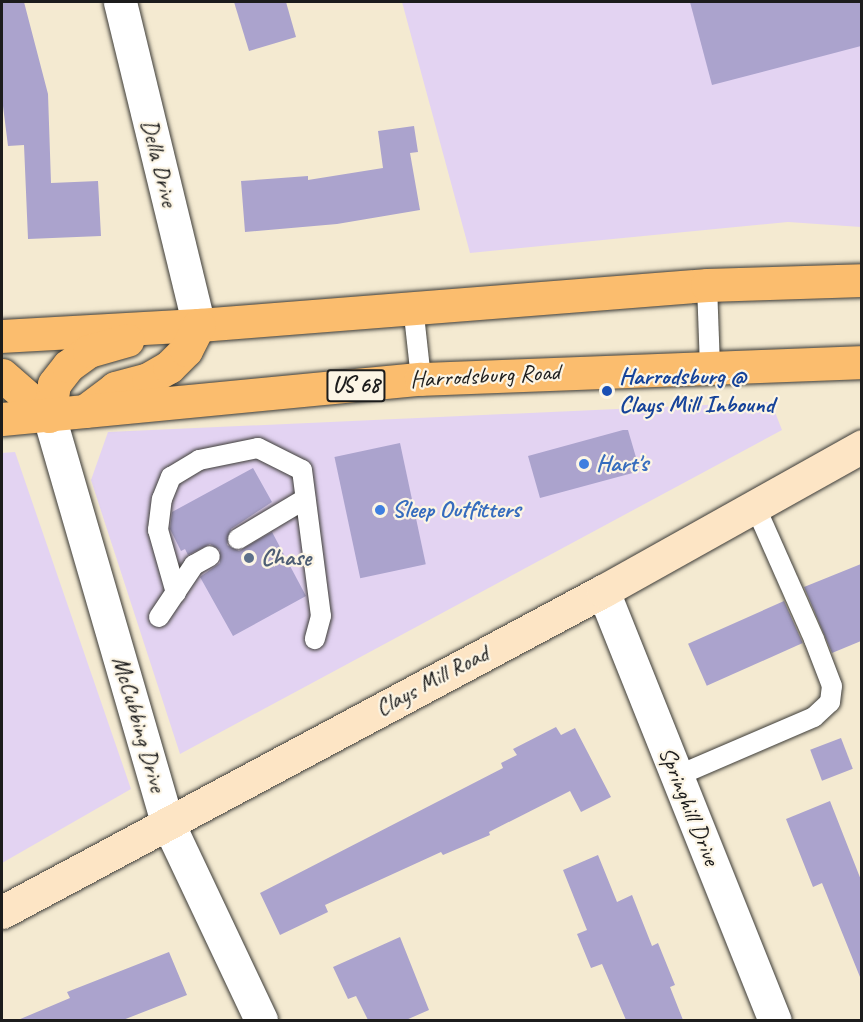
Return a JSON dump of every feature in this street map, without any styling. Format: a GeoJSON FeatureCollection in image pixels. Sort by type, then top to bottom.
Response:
{"type":"FeatureCollection","features":[{"type":"Feature","properties":{"kind":"main road"},"geometry":{"type":"LineString","coordinates":[[2,336],[199,325],[413,306],[707,285],[861,280]]}},
{"type":"Feature","properties":{"kind":"main road"},"geometry":{"type":"LineString","coordinates":[[84,412],[115,388],[148,379],[169,367],[186,350],[199,325]]}},
{"type":"Feature","properties":{"kind":"main road"},"geometry":{"type":"LineString","coordinates":[[48,416],[54,384],[68,366],[89,351],[120,345],[144,328]]}},
{"type":"Feature","properties":{"kind":"main road","name":"Harrodsburg Road"},"geometry":{"type":"LineString","coordinates":[[2,419],[421,379],[711,365],[861,362]]}},
{"type":"Feature","properties":{"kind":"main road"},"geometry":{"type":"LineString","coordinates":[[2,375],[48,416]]}},
{"type":"Feature","properties":{"kind":"main road","name":"Clays Mill Road"},"geometry":{"type":"LineString","coordinates":[[2,912],[167,821],[603,591],[861,446]]}},
{"type":"Feature","properties":{"kind":"street","name":"Della Drive"},"geometry":{"type":"LineString","coordinates":[[120,2],[199,325]]}},
{"type":"Feature","properties":{"kind":"street","name":"McCubbing Drive"},"geometry":{"type":"LineString","coordinates":[[48,416],[167,821],[261,1020]]}},
{"type":"Feature","properties":{"kind":"street","name":"Springhill Drive"},"geometry":{"type":"LineString","coordinates":[[603,591],[775,1020]]}},
{"type":"Feature","properties":{"kind":"lane"},"geometry":{"type":"LineString","coordinates":[[707,285],[711,365]]}},
{"type":"Feature","properties":{"kind":"lane"},"geometry":{"type":"LineString","coordinates":[[413,306],[421,379]]}},
{"type":"Feature","properties":{"kind":"lane"},"geometry":{"type":"LineString","coordinates":[[176,593],[158,530],[162,499],[171,477],[199,460],[258,448],[302,470],[321,616],[315,639]]}},
{"type":"Feature","properties":{"kind":"lane"},"geometry":{"type":"LineString","coordinates":[[238,539],[304,499]]}},
{"type":"Feature","properties":{"kind":"lane"},"geometry":{"type":"LineString","coordinates":[[677,776],[814,717],[831,702],[832,686],[814,639],[755,506]]}},
{"type":"Feature","properties":{"kind":"lane"},"geometry":{"type":"LineString","coordinates":[[159,618],[194,565],[210,556]]}},
{"type":"Feature","properties":{"kind":"shaded area"},"geometry":{"type":"Polygon","coordinates":[[[402,2],[861,2],[861,227],[788,222],[470,253],[402,2]]]}},
{"type":"Feature","properties":{"kind":"shaded area"},"geometry":{"type":"Polygon","coordinates":[[[771,402],[782,430],[180,754],[91,480],[108,432],[771,402]]]}},
{"type":"Feature","properties":{"kind":"shaded area"},"geometry":{"type":"Polygon","coordinates":[[[15,452],[131,789],[2,863],[2,453],[15,452]]]}},
{"type":"Feature","properties":{"kind":"building"},"geometry":{"type":"Polygon","coordinates":[[[2,2],[24,2],[48,94],[51,183],[98,181],[101,236],[28,239],[24,145],[8,146],[2,98],[2,2]]]}},
{"type":"Feature","properties":{"kind":"building"},"geometry":{"type":"Polygon","coordinates":[[[234,2],[286,2],[296,37],[249,51],[234,2]]]}},
{"type":"Feature","properties":{"kind":"building"},"geometry":{"type":"Polygon","coordinates":[[[690,2],[861,2],[861,46],[712,85],[690,2]]]}},
{"type":"Feature","properties":{"kind":"building"},"geometry":{"type":"Polygon","coordinates":[[[414,126],[418,152],[410,153],[420,210],[337,224],[245,232],[241,181],[308,176],[308,180],[383,168],[378,131],[414,126]]]}},
{"type":"Feature","properties":{"kind":"building","name":"Hart's"},"geometry":{"type":"Polygon","coordinates":[[[628,430],[640,471],[540,498],[528,456],[628,430]]]}},
{"type":"Feature","properties":{"kind":"building","name":"Sleep Outfitters"},"geometry":{"type":"Polygon","coordinates":[[[400,443],[426,564],[360,578],[334,457],[400,443]]]}},
{"type":"Feature","properties":{"kind":"building","name":"Chase"},"geometry":{"type":"Polygon","coordinates":[[[253,468],[272,502],[231,529],[227,545],[239,551],[272,532],[306,596],[233,636],[200,577],[220,563],[220,550],[210,544],[188,555],[185,549],[181,551],[170,529],[172,512],[253,468]]]}},
{"type":"Feature","properties":{"kind":"building"},"geometry":{"type":"Polygon","coordinates":[[[861,564],[861,641],[832,653],[804,587],[861,564]]]}},
{"type":"Feature","properties":{"kind":"building"},"geometry":{"type":"Polygon","coordinates":[[[784,601],[803,643],[707,686],[688,644],[784,601]]]}},
{"type":"Feature","properties":{"kind":"building"},"geometry":{"type":"Polygon","coordinates":[[[556,727],[561,735],[575,728],[611,797],[581,812],[570,791],[489,832],[490,835],[443,855],[441,852],[325,905],[328,912],[280,935],[260,893],[503,768],[501,763],[517,755],[513,749],[556,727]]]}},
{"type":"Feature","properties":{"kind":"building"},"geometry":{"type":"Polygon","coordinates":[[[841,738],[853,769],[822,781],[810,750],[841,738]]]}},
{"type":"Feature","properties":{"kind":"building"},"geometry":{"type":"Polygon","coordinates":[[[830,801],[861,880],[860,977],[822,883],[813,887],[786,819],[830,801]]]}},
{"type":"Feature","properties":{"kind":"building"},"geometry":{"type":"Polygon","coordinates":[[[598,855],[617,902],[632,895],[652,946],[658,943],[675,985],[670,987],[683,1020],[626,1020],[602,964],[591,968],[577,934],[587,930],[563,870],[598,855]]]}},
{"type":"Feature","properties":{"kind":"building"},"geometry":{"type":"Polygon","coordinates":[[[400,937],[429,1010],[406,1020],[368,1020],[356,996],[348,999],[333,967],[400,937]]]}},
{"type":"Feature","properties":{"kind":"building"},"geometry":{"type":"Polygon","coordinates":[[[169,952],[187,995],[123,1020],[18,1020],[70,998],[67,992],[169,952]]]}},
{"type":"Feature","properties":{"kind":"place","name":"Harrodsburg @ Clays Mill Inbound"},"geometry":{"type":"Point","coordinates":[607,391]}},
{"type":"Feature","properties":{"kind":"place","name":"Hart's"},"geometry":{"type":"Point","coordinates":[584,464]}},
{"type":"Feature","properties":{"kind":"place","name":"Sleep Outfitters"},"geometry":{"type":"Point","coordinates":[380,510]}},
{"type":"Feature","properties":{"kind":"place","name":"Chase"},"geometry":{"type":"Point","coordinates":[249,558]}}]}
